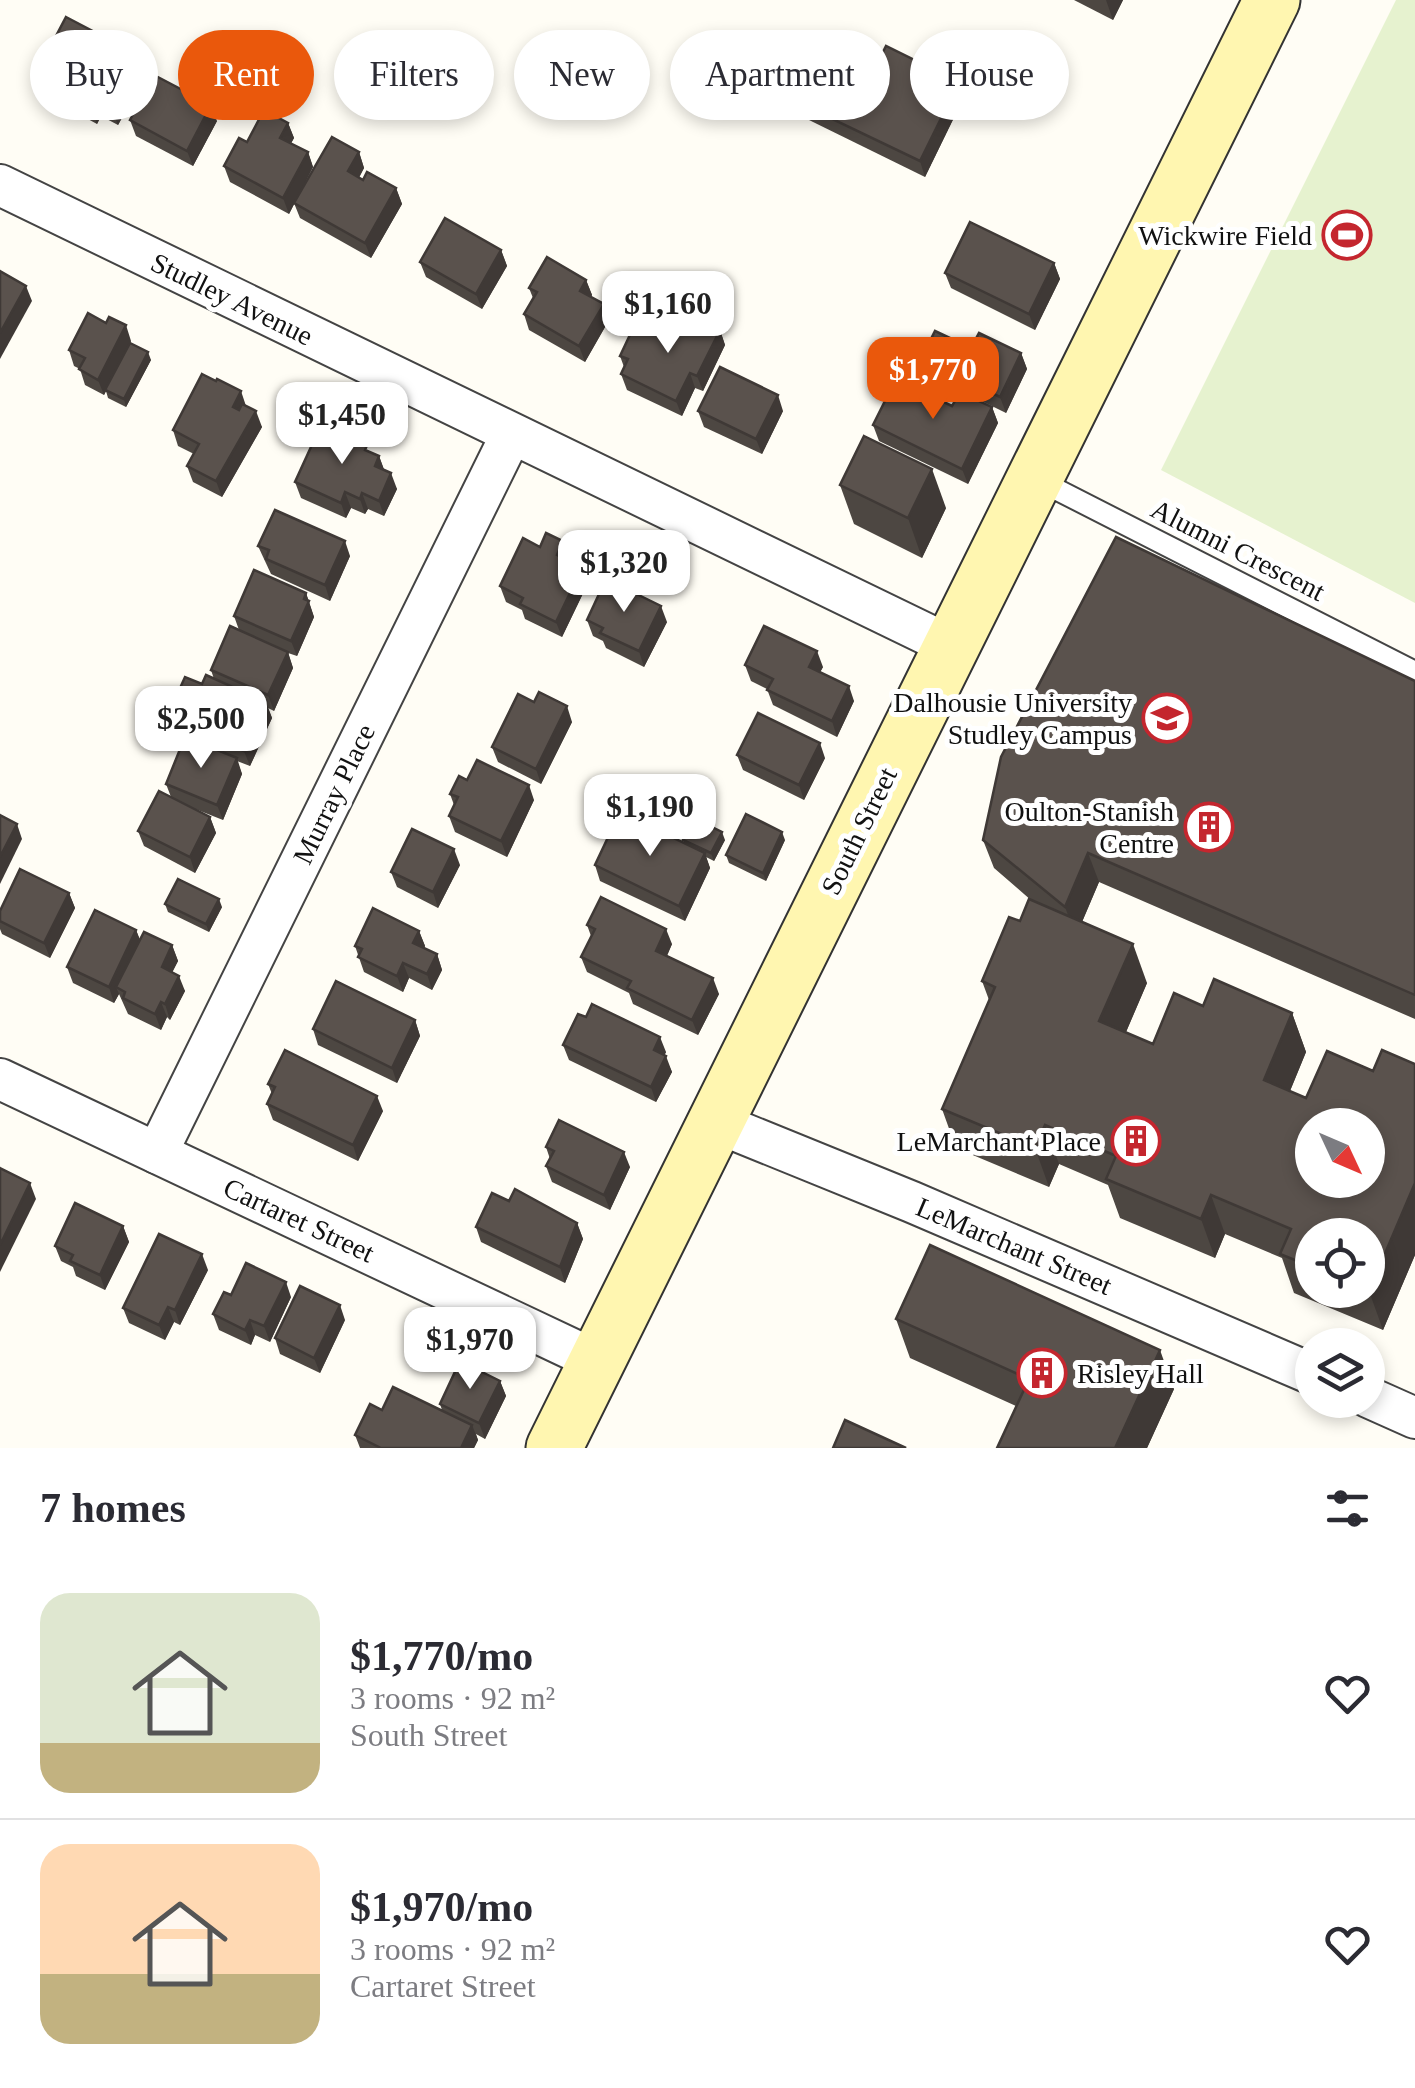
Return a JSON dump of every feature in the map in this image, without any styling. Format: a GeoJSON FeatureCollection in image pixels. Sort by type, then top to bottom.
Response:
{"type":"FeatureCollection","features":[{"type":"Feature","properties":{"kind":"main road","name":"South Street"},"geometry":{"type":"LineString","coordinates":[[554,1448],[1272,0]]}},
{"type":"Feature","properties":{"kind":"street","name":"Studley Avenue"},"geometry":{"type":"LineString","coordinates":[[0,185],[951,646]]}},
{"type":"Feature","properties":{"kind":"street","name":"Murray Place"},"geometry":{"type":"LineString","coordinates":[[158,1153],[511,435]]}},
{"type":"Feature","properties":{"kind":"street","name":"Cartaret Street"},"geometry":{"type":"LineString","coordinates":[[0,1079],[597,1360]]}},
{"type":"Feature","properties":{"kind":"street","name":"LeMarchant Street"},"geometry":{"type":"LineString","coordinates":[[714,1122],[912,1202],[1295,1367]]}},
{"type":"Feature","properties":{"kind":"street"},"geometry":{"type":"LineString","coordinates":[[1385,1405],[1415,1418]]}},
{"type":"Feature","properties":{"kind":"lane","name":"Alumni Crescent"},"geometry":{"type":"LineString","coordinates":[[1035,478],[1415,672]]}},
{"type":"Feature","properties":{"kind":"green space","name":"Wickwire Field"},"geometry":{"type":"Polygon","coordinates":[[[1396,0],[1415,0],[1415,603],[1161,470],[1396,0]]]}},
{"type":"Feature","properties":{"kind":"building"},"geometry":{"type":"Polygon","coordinates":[[[66,17],[91,30],[59,30],[66,17]]]}},
{"type":"Feature","properties":{"kind":"building"},"geometry":{"type":"Polygon","coordinates":[[[890,48],[910,58],[910,120],[940,120],[920,161],[834,120],[890,120],[890,48]]]}},
{"type":"Feature","properties":{"kind":"building"},"geometry":{"type":"Polygon","coordinates":[[[158,77],[178,88],[178,120],[203,120],[187,151],[130,120],[158,120],[158,77]]]}},
{"type":"Feature","properties":{"kind":"building"},"geometry":{"type":"Polygon","coordinates":[[[259,120],[282,120],[288,123],[280,138],[308,152],[283,198],[224,166],[239,138],[247,142],[259,120]]]}},
{"type":"Feature","properties":{"kind":"building"},"geometry":{"type":"Polygon","coordinates":[[[332,137],[359,152],[348,171],[363,180],[367,172],[396,188],[365,243],[294,203],[332,137]]]}},
{"type":"Feature","properties":{"kind":"building"},"geometry":{"type":"Polygon","coordinates":[[[445,218],[501,250],[476,294],[420,262],[445,218]]]}},
{"type":"Feature","properties":{"kind":"building"},"geometry":{"type":"Polygon","coordinates":[[[970,222],[1054,263],[1029,314],[945,273],[970,222]]]}},
{"type":"Feature","properties":{"kind":"building"},"geometry":{"type":"Polygon","coordinates":[[[547,257],[586,280],[580,291],[604,304],[579,346],[524,314],[537,292],[529,288],[547,257]]]}},
{"type":"Feature","properties":{"kind":"building"},"geometry":{"type":"Polygon","coordinates":[[[0,271],[26,286],[0,333],[0,271]]]}},
{"type":"Feature","properties":{"kind":"building"},"geometry":{"type":"Polygon","coordinates":[[[88,313],[106,323],[109,317],[126,325],[98,380],[79,369],[85,358],[69,350],[88,313]]]}},
{"type":"Feature","properties":{"kind":"building"},"geometry":{"type":"Polygon","coordinates":[[[688,314],[720,330],[697,376],[690,373],[676,401],[621,374],[628,359],[620,356],[636,322],[675,341],[688,314]]]}},
{"type":"Feature","properties":{"kind":"building"},"geometry":{"type":"Polygon","coordinates":[[[935,331],[971,348],[979,333],[1021,353],[1000,397],[921,359],[935,331]]]}},
{"type":"Feature","properties":{"kind":"building"},"geometry":{"type":"Polygon","coordinates":[[[130,343],[148,352],[124,399],[105,390],[130,343]]]}},
{"type":"Feature","properties":{"kind":"building"},"geometry":{"type":"Polygon","coordinates":[[[720,367],[778,395],[756,439],[698,411],[720,367]]]}},
{"type":"Feature","properties":{"kind":"building"},"geometry":{"type":"Polygon","coordinates":[[[202,374],[241,391],[233,407],[239,410],[242,404],[256,411],[216,481],[187,466],[199,444],[173,430],[202,374]]]}},
{"type":"Feature","properties":{"kind":"building"},"geometry":{"type":"Polygon","coordinates":[[[896,379],[952,406],[960,392],[992,407],[962,469],[873,425],[896,379]]]}},
{"type":"Feature","properties":{"kind":"building"},"geometry":{"type":"Polygon","coordinates":[[[322,423],[368,443],[365,450],[379,456],[375,466],[391,473],[379,501],[362,493],[360,499],[345,492],[341,503],[295,482],[322,423]]]}},
{"type":"Feature","properties":{"kind":"building"},"geometry":{"type":"Polygon","coordinates":[[[864,436],[932,469],[908,518],[840,485],[864,436]]]}},
{"type":"Feature","properties":{"kind":"building"},"geometry":{"type":"Polygon","coordinates":[[[275,510],[345,541],[325,585],[266,559],[269,550],[258,546],[275,510]]]}},
{"type":"Feature","properties":{"kind":"building"},"geometry":{"type":"Polygon","coordinates":[[[546,533],[563,541],[557,555],[582,568],[556,622],[520,604],[523,598],[500,586],[523,538],[540,547],[546,533]]]}},
{"type":"Feature","properties":{"kind":"building","name":"Oulton-Stanish Centre"},"geometry":{"type":"Polygon","coordinates":[[[1116,537],[1415,681],[1415,995],[1088,853],[1065,907],[983,840],[1001,757],[1116,537]]]}},
{"type":"Feature","properties":{"kind":"building"},"geometry":{"type":"Polygon","coordinates":[[[254,570],[306,593],[304,599],[309,601],[291,641],[234,616],[254,570]]]}},
{"type":"Feature","properties":{"kind":"building"},"geometry":{"type":"Polygon","coordinates":[[[606,579],[661,606],[639,651],[600,633],[603,628],[587,620],[606,579]]]}},
{"type":"Feature","properties":{"kind":"building"},"geometry":{"type":"Polygon","coordinates":[[[230,626],[288,652],[268,695],[211,670],[230,626]]]}},
{"type":"Feature","properties":{"kind":"building"},"geometry":{"type":"Polygon","coordinates":[[[764,626],[817,651],[809,667],[849,686],[832,721],[767,690],[773,679],[745,665],[764,626]]]}},
{"type":"Feature","properties":{"kind":"building"},"geometry":{"type":"Polygon","coordinates":[[[206,675],[266,702],[244,751],[167,717],[185,677],[202,684],[206,675]]]}},
{"type":"Feature","properties":{"kind":"building"},"geometry":{"type":"Polygon","coordinates":[[[539,692],[567,706],[536,769],[492,747],[518,694],[534,702],[539,692]]]}},
{"type":"Feature","properties":{"kind":"building"},"geometry":{"type":"Polygon","coordinates":[[[758,713],[820,743],[799,785],[737,755],[758,713]]]}},
{"type":"Feature","properties":{"kind":"building"},"geometry":{"type":"Polygon","coordinates":[[[185,737],[237,758],[217,805],[166,784],[185,737]]]}},
{"type":"Feature","properties":{"kind":"building"},"geometry":{"type":"Polygon","coordinates":[[[477,760],[529,785],[501,841],[449,816],[458,797],[450,794],[459,776],[467,780],[477,760]]]}},
{"type":"Feature","properties":{"kind":"building"},"geometry":{"type":"Polygon","coordinates":[[[159,791],[210,817],[190,857],[138,831],[159,791]]]}},
{"type":"Feature","properties":{"kind":"building"},"geometry":{"type":"Polygon","coordinates":[[[620,812],[705,853],[679,906],[595,865],[620,812]]]}},
{"type":"Feature","properties":{"kind":"building"},"geometry":{"type":"Polygon","coordinates":[[[746,814],[782,832],[763,873],[726,855],[746,814]]]}},
{"type":"Feature","properties":{"kind":"building"},"geometry":{"type":"Polygon","coordinates":[[[0,815],[17,824],[0,857],[0,815]]]}},
{"type":"Feature","properties":{"kind":"building"},"geometry":{"type":"Polygon","coordinates":[[[694,818],[722,832],[711,853],[683,840],[694,818]]]}},
{"type":"Feature","properties":{"kind":"building"},"geometry":{"type":"Polygon","coordinates":[[[412,829],[454,849],[433,892],[391,872],[412,829]]]}},
{"type":"Feature","properties":{"kind":"building"},"geometry":{"type":"Polygon","coordinates":[[[20,869],[69,893],[44,943],[0,921],[0,911],[20,869]]]}},
{"type":"Feature","properties":{"kind":"building"},"geometry":{"type":"Polygon","coordinates":[[[178,879],[219,899],[206,924],[165,904],[178,879]]]}},
{"type":"Feature","properties":{"kind":"building"},"geometry":{"type":"Polygon","coordinates":[[[601,897],[666,929],[656,951],[713,978],[692,1020],[627,988],[631,981],[581,957],[595,929],[587,925],[601,897]]]}},
{"type":"Feature","properties":{"kind":"building","name":"LeMarchant Place"},"geometry":{"type":"Polygon","coordinates":[[[1029,899],[1133,944],[1099,1021],[1153,1044],[1174,993],[1203,1006],[1214,979],[1292,1013],[1264,1080],[1306,1098],[1327,1051],[1373,1071],[1382,1050],[1415,1064],[1415,1183],[1385,1253],[1385,1218],[1295,1218],[1295,1260],[1280,1254],[1291,1229],[1211,1195],[1201,1219],[1106,1179],[1116,1156],[1045,1125],[1035,1148],[942,1109],[995,987],[982,981],[1009,917],[1020,921],[1029,899]]]}},
{"type":"Feature","properties":{"kind":"building"},"geometry":{"type":"Polygon","coordinates":[[[373,908],[419,931],[413,943],[437,954],[427,974],[403,963],[397,976],[358,957],[362,949],[355,946],[373,908]]]}},
{"type":"Feature","properties":{"kind":"building"},"geometry":{"type":"Polygon","coordinates":[[[95,910],[136,930],[109,987],[67,967],[95,910]]]}},
{"type":"Feature","properties":{"kind":"building"},"geometry":{"type":"Polygon","coordinates":[[[144,932],[172,945],[162,967],[179,976],[165,1004],[161,1002],[155,1014],[123,998],[125,992],[116,987],[144,932]]]}},
{"type":"Feature","properties":{"kind":"building"},"geometry":{"type":"Polygon","coordinates":[[[336,981],[415,1020],[392,1068],[313,1029],[336,981]]]}},
{"type":"Feature","properties":{"kind":"building"},"geometry":{"type":"Polygon","coordinates":[[[592,1004],[660,1037],[654,1050],[666,1056],[651,1087],[563,1045],[578,1014],[586,1017],[592,1004]]]}},
{"type":"Feature","properties":{"kind":"building"},"geometry":{"type":"Polygon","coordinates":[[[285,1050],[377,1096],[353,1145],[267,1104],[275,1087],[268,1084],[285,1050]]]}},
{"type":"Feature","properties":{"kind":"building"},"geometry":{"type":"Polygon","coordinates":[[[559,1120],[624,1152],[604,1195],[546,1166],[554,1151],[546,1147],[559,1120]]]}},
{"type":"Feature","properties":{"kind":"building"},"geometry":{"type":"Polygon","coordinates":[[[0,1168],[30,1183],[0,1245],[0,1168]]]}},
{"type":"Feature","properties":{"kind":"building"},"geometry":{"type":"Polygon","coordinates":[[[515,1189],[577,1223],[560,1267],[476,1227],[492,1193],[509,1201],[515,1189]]]}},
{"type":"Feature","properties":{"kind":"building"},"geometry":{"type":"Polygon","coordinates":[[[75,1203],[123,1226],[100,1275],[70,1261],[73,1255],[55,1246],[75,1203]]]}},
{"type":"Feature","properties":{"kind":"building"},"geometry":{"type":"Polygon","coordinates":[[[159,1234],[202,1254],[175,1310],[168,1307],[159,1325],[123,1308],[159,1234]]]}},
{"type":"Feature","properties":{"kind":"building","name":"Risley Hall"},"geometry":{"type":"Polygon","coordinates":[[[930,1245],[1160,1350],[1115,1448],[997,1448],[1029,1379],[896,1319],[930,1245]]]}},
{"type":"Feature","properties":{"kind":"building"},"geometry":{"type":"Polygon","coordinates":[[[246,1263],[286,1282],[264,1326],[250,1320],[245,1330],[213,1314],[224,1292],[231,1295],[246,1263]]]}},
{"type":"Feature","properties":{"kind":"building"},"geometry":{"type":"Polygon","coordinates":[[[300,1286],[340,1305],[314,1358],[275,1338],[300,1286]]]}},
{"type":"Feature","properties":{"kind":"building"},"geometry":{"type":"Polygon","coordinates":[[[460,1361],[500,1381],[479,1423],[440,1404],[460,1361]]]}},
{"type":"Feature","properties":{"kind":"building"},"geometry":{"type":"Polygon","coordinates":[[[393,1387],[472,1425],[461,1448],[381,1448],[355,1435],[370,1404],[382,1410],[393,1387]]]}},
{"type":"Feature","properties":{"kind":"building"},"geometry":{"type":"Polygon","coordinates":[[[845,1420],[906,1448],[833,1448],[845,1420]]]}},
{"type":"Feature","properties":{"kind":"place","name":"Wickwire Field"},"geometry":{"type":"Point","coordinates":[1347,235]}},
{"type":"Feature","properties":{"kind":"place","name":"Dalhousie University Studley Campus"},"geometry":{"type":"Point","coordinates":[1167,718]}},
{"type":"Feature","properties":{"kind":"place","name":"Oulton-Stanish Centre"},"geometry":{"type":"Point","coordinates":[1209,827]}},
{"type":"Feature","properties":{"kind":"place","name":"LeMarchant Place"},"geometry":{"type":"Point","coordinates":[1136,1141]}},
{"type":"Feature","properties":{"kind":"place","name":"Risley Hall"},"geometry":{"type":"Point","coordinates":[1042,1373]}}]}
